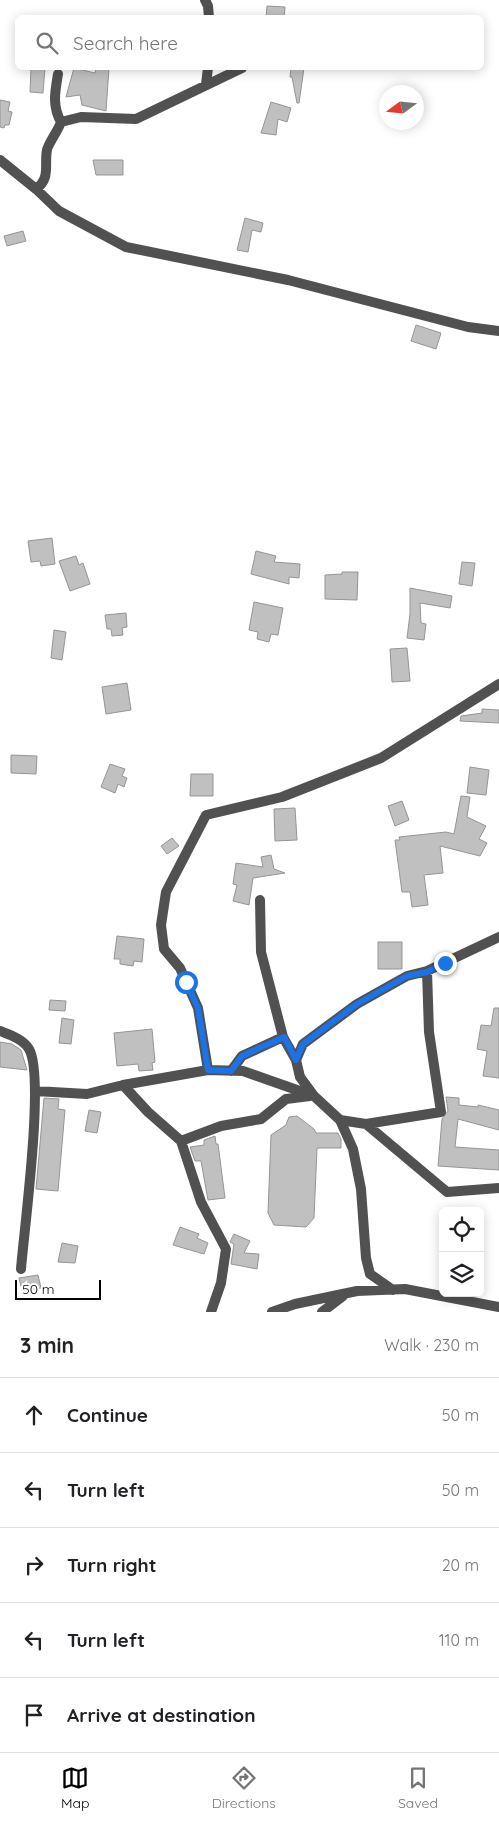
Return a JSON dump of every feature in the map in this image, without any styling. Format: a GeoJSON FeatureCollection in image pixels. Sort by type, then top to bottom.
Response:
{"type":"FeatureCollection","features":[{"type":"Feature","properties":{"kind":"street"},"geometry":{"type":"LineString","coordinates":[[205,0],[208,15]]}},
{"type":"Feature","properties":{"kind":"street"},"geometry":{"type":"LineString","coordinates":[[206,84],[208,70]]}},
{"type":"Feature","properties":{"kind":"street"},"geometry":{"type":"LineString","coordinates":[[61,122],[81,117],[136,119],[238,70]]}},
{"type":"Feature","properties":{"kind":"street"},"geometry":{"type":"LineString","coordinates":[[36,189],[43,184],[47,170],[47,148],[56,136],[61,122],[55,111],[58,74]]}},
{"type":"Feature","properties":{"kind":"street"},"geometry":{"type":"LineString","coordinates":[[0,160],[36,189],[59,211],[126,247],[288,280],[468,327],[499,331]]}},
{"type":"Feature","properties":{"kind":"street"},"geometry":{"type":"LineString","coordinates":[[208,1070],[198,1008],[180,968],[164,949],[161,926],[166,892],[206,815],[282,797],[381,758],[499,684]]}},
{"type":"Feature","properties":{"kind":"street"},"geometry":{"type":"LineString","coordinates":[[260,900],[260,952],[284,1037],[296,1060],[300,1077],[314,1096],[340,1120],[353,1148],[361,1189],[366,1258],[370,1274],[393,1290]]}},
{"type":"Feature","properties":{"kind":"street"},"geometry":{"type":"LineString","coordinates":[[296,1060],[303,1044],[357,1004],[407,976],[427,972],[499,938]]}},
{"type":"Feature","properties":{"kind":"street"},"geometry":{"type":"LineString","coordinates":[[340,1120],[366,1124],[441,1112],[429,1032],[427,972]]}},
{"type":"Feature","properties":{"kind":"street"},"geometry":{"type":"LineString","coordinates":[[0,1032],[17,1038],[28,1048],[35,1063],[34,1123],[21,1269]]}},
{"type":"Feature","properties":{"kind":"street"},"geometry":{"type":"LineString","coordinates":[[231,1071],[242,1056],[284,1037]]}},
{"type":"Feature","properties":{"kind":"street"},"geometry":{"type":"LineString","coordinates":[[35,1091],[86,1094],[123,1085],[208,1070],[244,1071],[314,1096]]}},
{"type":"Feature","properties":{"kind":"street"},"geometry":{"type":"LineString","coordinates":[[123,1085],[148,1112],[181,1141],[201,1202],[226,1249],[221,1283],[211,1312]]}},
{"type":"Feature","properties":{"kind":"street"},"geometry":{"type":"LineString","coordinates":[[181,1141],[221,1126],[261,1119],[286,1099],[314,1096]]}},
{"type":"Feature","properties":{"kind":"street"},"geometry":{"type":"LineString","coordinates":[[366,1124],[447,1192],[499,1188]]}},
{"type":"Feature","properties":{"kind":"street"},"geometry":{"type":"LineString","coordinates":[[272,1312],[295,1304],[346,1293],[393,1290],[405,1290],[499,1307]]}},
{"type":"Feature","properties":{"kind":"street"},"geometry":{"type":"LineString","coordinates":[[322,1312],[346,1293]]}},
{"type":"Feature","properties":{"kind":"building"},"geometry":{"type":"Polygon","coordinates":[[[267,6],[285,7],[284,15],[266,15],[267,6]]]}},
{"type":"Feature","properties":{"kind":"building"},"geometry":{"type":"Polygon","coordinates":[[[31,70],[45,70],[43,93],[30,92],[31,70]]]}},
{"type":"Feature","properties":{"kind":"building"},"geometry":{"type":"Polygon","coordinates":[[[73,70],[95,73],[96,70],[109,70],[106,111],[82,105],[80,95],[66,97],[73,70]]]}},
{"type":"Feature","properties":{"kind":"building"},"geometry":{"type":"Polygon","coordinates":[[[291,70],[304,70],[299,103],[297,103],[292,77],[290,77],[291,70]]]}},
{"type":"Feature","properties":{"kind":"building"},"geometry":{"type":"Polygon","coordinates":[[[0,100],[10,102],[8,111],[12,112],[9,125],[5,125],[4,128],[0,127],[0,100]]]}},
{"type":"Feature","properties":{"kind":"building"},"geometry":{"type":"Polygon","coordinates":[[[271,102],[291,108],[287,122],[278,119],[276,135],[261,133],[271,102]]]}},
{"type":"Feature","properties":{"kind":"building"},"geometry":{"type":"Polygon","coordinates":[[[93,160],[123,160],[123,175],[96,175],[93,160]]]}},
{"type":"Feature","properties":{"kind":"building"},"geometry":{"type":"Polygon","coordinates":[[[245,218],[263,223],[261,232],[252,230],[248,252],[237,250],[245,218]]]}},
{"type":"Feature","properties":{"kind":"building"},"geometry":{"type":"Polygon","coordinates":[[[23,231],[26,241],[7,246],[4,236],[23,231]]]}},
{"type":"Feature","properties":{"kind":"building"},"geometry":{"type":"Polygon","coordinates":[[[416,325],[441,333],[436,349],[411,341],[416,325]]]}},
{"type":"Feature","properties":{"kind":"building"},"geometry":{"type":"Polygon","coordinates":[[[52,538],[55,564],[41,566],[40,561],[31,562],[28,541],[52,538]]]}},
{"type":"Feature","properties":{"kind":"building"},"geometry":{"type":"Polygon","coordinates":[[[256,551],[276,556],[274,562],[300,564],[299,578],[289,577],[289,584],[251,574],[256,551]]]}},
{"type":"Feature","properties":{"kind":"building"},"geometry":{"type":"Polygon","coordinates":[[[76,556],[79,565],[83,563],[90,584],[70,591],[59,561],[76,556]]]}},
{"type":"Feature","properties":{"kind":"building"},"geometry":{"type":"Polygon","coordinates":[[[462,562],[475,563],[472,586],[459,584],[462,562]]]}},
{"type":"Feature","properties":{"kind":"building"},"geometry":{"type":"Polygon","coordinates":[[[342,572],[358,572],[357,600],[325,599],[325,575],[342,574],[342,572]]]}},
{"type":"Feature","properties":{"kind":"building"},"geometry":{"type":"Polygon","coordinates":[[[410,588],[452,596],[450,608],[420,603],[421,623],[426,624],[424,640],[407,638],[410,614],[410,588]]]}},
{"type":"Feature","properties":{"kind":"building"},"geometry":{"type":"Polygon","coordinates":[[[254,602],[283,608],[278,635],[271,634],[269,642],[257,639],[258,632],[249,630],[254,602]]]}},
{"type":"Feature","properties":{"kind":"building"},"geometry":{"type":"Polygon","coordinates":[[[126,613],[127,627],[122,628],[123,635],[112,636],[111,629],[107,629],[105,615],[126,613]]]}},
{"type":"Feature","properties":{"kind":"building"},"geometry":{"type":"Polygon","coordinates":[[[54,630],[66,632],[62,660],[51,658],[54,630]]]}},
{"type":"Feature","properties":{"kind":"building"},"geometry":{"type":"Polygon","coordinates":[[[407,648],[410,681],[392,682],[390,649],[407,648]]]}},
{"type":"Feature","properties":{"kind":"building"},"geometry":{"type":"Polygon","coordinates":[[[127,683],[131,710],[106,714],[102,687],[127,683]]]}},
{"type":"Feature","properties":{"kind":"building"},"geometry":{"type":"Polygon","coordinates":[[[482,709],[499,710],[499,723],[460,721],[461,716],[482,713],[482,709]]]}},
{"type":"Feature","properties":{"kind":"building"},"geometry":{"type":"Polygon","coordinates":[[[11,755],[37,756],[36,774],[11,773],[11,755]]]}},
{"type":"Feature","properties":{"kind":"building"},"geometry":{"type":"Polygon","coordinates":[[[110,764],[125,769],[122,776],[127,778],[124,787],[118,784],[115,793],[101,787],[110,764]]]}},
{"type":"Feature","properties":{"kind":"building"},"geometry":{"type":"Polygon","coordinates":[[[470,767],[489,770],[486,795],[467,793],[470,767]]]}},
{"type":"Feature","properties":{"kind":"building"},"geometry":{"type":"Polygon","coordinates":[[[191,774],[213,774],[213,796],[190,796],[191,774]]]}},
{"type":"Feature","properties":{"kind":"building"},"geometry":{"type":"Polygon","coordinates":[[[461,796],[470,797],[467,817],[486,826],[479,839],[487,843],[480,856],[440,846],[443,873],[424,875],[428,905],[412,907],[410,892],[402,892],[395,840],[400,840],[399,837],[446,832],[454,834],[461,796]]]}},
{"type":"Feature","properties":{"kind":"building"},"geometry":{"type":"Polygon","coordinates":[[[402,801],[409,820],[395,826],[388,806],[402,801]]]}},
{"type":"Feature","properties":{"kind":"building"},"geometry":{"type":"Polygon","coordinates":[[[295,808],[297,840],[275,841],[274,809],[295,808]]]}},
{"type":"Feature","properties":{"kind":"building"},"geometry":{"type":"Polygon","coordinates":[[[172,838],[179,846],[167,854],[161,846],[172,838]]]}},
{"type":"Feature","properties":{"kind":"building"},"geometry":{"type":"Polygon","coordinates":[[[271,855],[274,869],[285,873],[253,878],[249,905],[233,901],[237,885],[233,884],[236,863],[263,867],[261,857],[271,855]]]}},
{"type":"Feature","properties":{"kind":"building"},"geometry":{"type":"Polygon","coordinates":[[[117,936],[144,939],[142,962],[134,961],[133,966],[120,964],[120,959],[114,959],[117,936]]]}},
{"type":"Feature","properties":{"kind":"building"},"geometry":{"type":"Polygon","coordinates":[[[378,942],[402,942],[402,969],[378,969],[378,942]]]}},
{"type":"Feature","properties":{"kind":"building"},"geometry":{"type":"Polygon","coordinates":[[[50,1000],[66,1001],[65,1011],[49,1010],[50,1000]]]}},
{"type":"Feature","properties":{"kind":"building"},"geometry":{"type":"Polygon","coordinates":[[[494,1008],[499,1008],[499,1078],[483,1076],[487,1051],[477,1049],[481,1025],[491,1026],[494,1008]]]}},
{"type":"Feature","properties":{"kind":"building"},"geometry":{"type":"Polygon","coordinates":[[[62,1018],[74,1020],[71,1044],[59,1043],[62,1018]]]}},
{"type":"Feature","properties":{"kind":"building"},"geometry":{"type":"Polygon","coordinates":[[[152,1029],[155,1062],[152,1063],[153,1070],[139,1071],[138,1064],[117,1066],[114,1033],[152,1029]]]}},
{"type":"Feature","properties":{"kind":"building"},"geometry":{"type":"Polygon","coordinates":[[[0,1042],[12,1044],[21,1050],[27,1070],[0,1067],[0,1042]]]}},
{"type":"Feature","properties":{"kind":"building"},"geometry":{"type":"Polygon","coordinates":[[[446,1097],[459,1098],[459,1105],[478,1107],[478,1105],[499,1110],[499,1130],[458,1119],[455,1147],[499,1150],[499,1170],[438,1166],[442,1119],[448,1111],[446,1097]]]}},
{"type":"Feature","properties":{"kind":"building"},"geometry":{"type":"Polygon","coordinates":[[[44,1098],[59,1099],[58,1109],[65,1110],[58,1191],[36,1189],[44,1098]]]}},
{"type":"Feature","properties":{"kind":"building"},"geometry":{"type":"Polygon","coordinates":[[[89,1110],[101,1112],[97,1133],[85,1131],[89,1110]]]}},
{"type":"Feature","properties":{"kind":"building"},"geometry":{"type":"Polygon","coordinates":[[[297,1116],[314,1129],[316,1133],[338,1133],[341,1139],[341,1148],[317,1148],[314,1218],[306,1227],[274,1225],[268,1213],[271,1135],[286,1125],[289,1117],[297,1116]]]}},
{"type":"Feature","properties":{"kind":"building"},"geometry":{"type":"Polygon","coordinates":[[[215,1136],[216,1144],[218,1144],[225,1198],[208,1200],[201,1161],[195,1161],[190,1147],[204,1145],[204,1140],[215,1136]]]}},
{"type":"Feature","properties":{"kind":"building"},"geometry":{"type":"Polygon","coordinates":[[[180,1227],[199,1234],[197,1238],[208,1243],[204,1254],[173,1245],[180,1227]]]}},
{"type":"Feature","properties":{"kind":"building"},"geometry":{"type":"Polygon","coordinates":[[[234,1234],[250,1241],[244,1253],[259,1254],[257,1269],[231,1264],[234,1244],[230,1242],[234,1234]]]}},
{"type":"Feature","properties":{"kind":"building"},"geometry":{"type":"Polygon","coordinates":[[[62,1243],[78,1246],[75,1263],[58,1262],[62,1243]]]}},
{"type":"Feature","properties":{"kind":"building"},"geometry":{"type":"Polygon","coordinates":[[[38,1275],[41,1288],[22,1291],[19,1278],[38,1275]]]}},
{"type":"Feature","properties":{"kind":"route"},"geometry":{"type":"LineString","coordinates":[[186,982],[198,1008],[208,1070],[231,1071],[242,1056],[284,1037],[296,1060],[303,1044],[357,1004],[407,976],[427,972],[445,963]]}}]}
